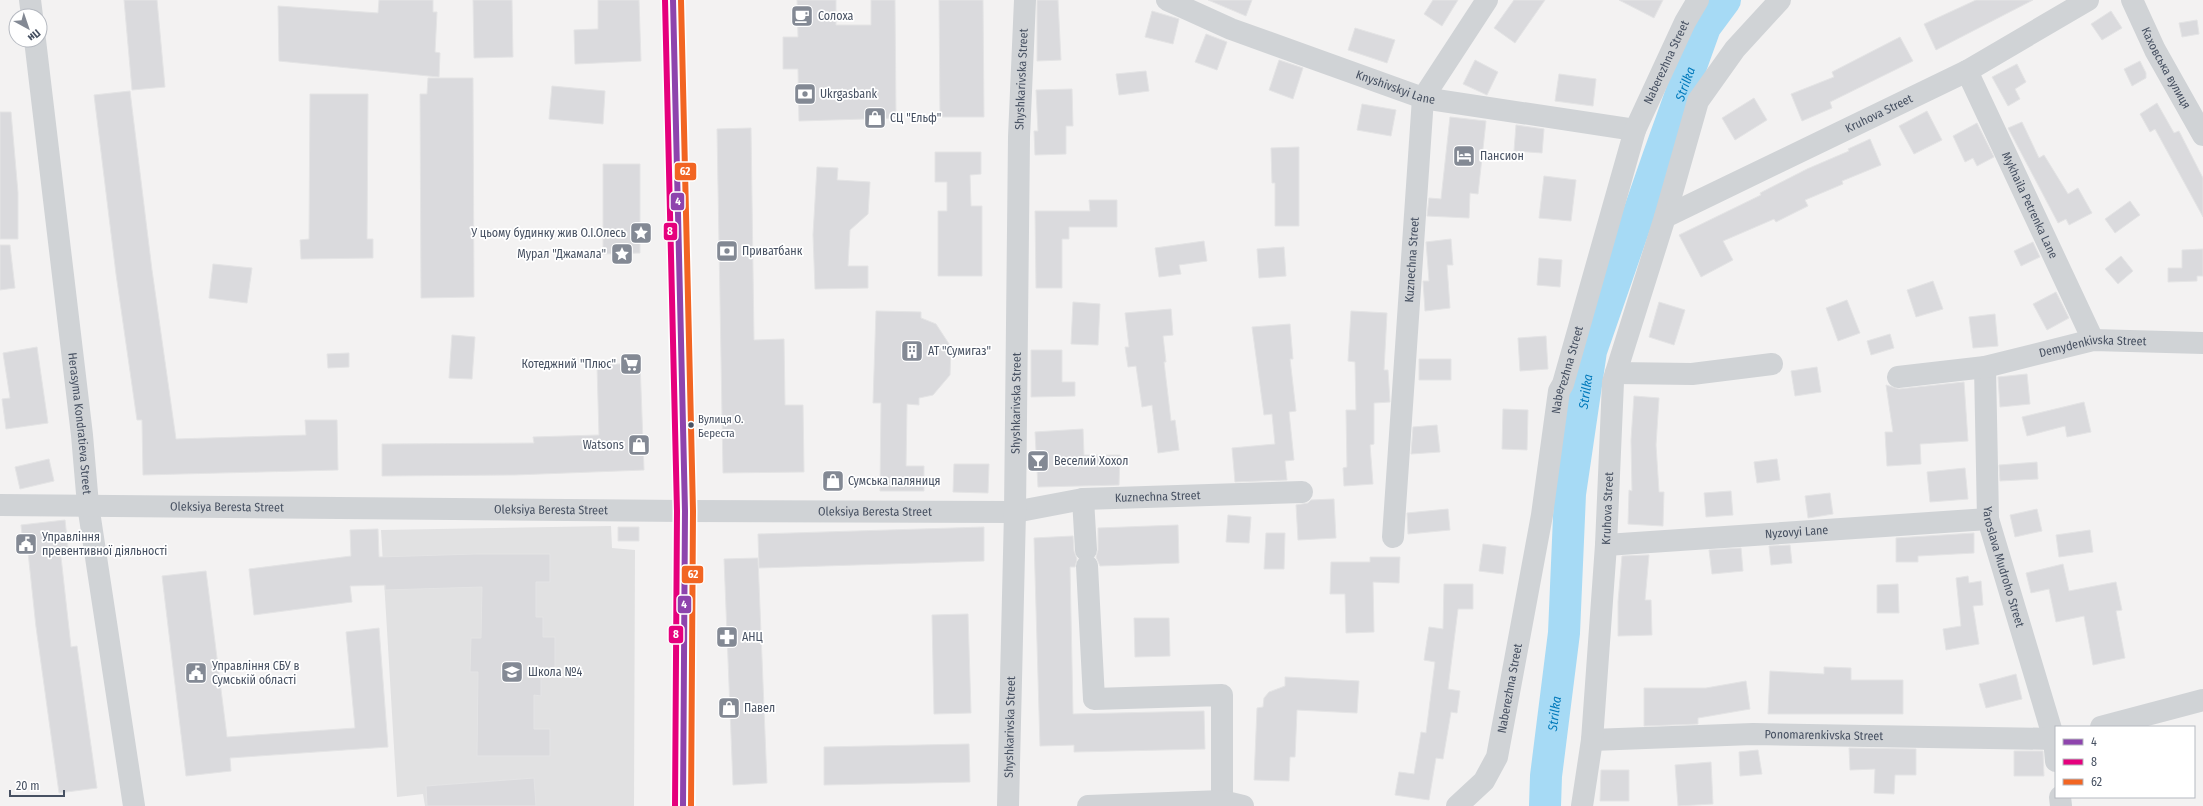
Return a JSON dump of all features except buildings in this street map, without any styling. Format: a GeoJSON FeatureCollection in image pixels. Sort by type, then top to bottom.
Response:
{"type":"FeatureCollection","features":[{"type":"Feature","properties":{"kind":"main road"},"geometry":{"type":"LineString","coordinates":[[673,0],[685,512],[683,806]]}},
{"type":"Feature","properties":{"kind":"street","name":"Shyshkarivska Street"},"geometry":{"type":"LineString","coordinates":[[1008,806],[1015,512],[1019,137],[1025,0]]}},
{"type":"Feature","properties":{"kind":"street","name":"Knyshivskyi Lane"},"geometry":{"type":"LineString","coordinates":[[1167,0],[1231,29],[1423,98],[1635,130]]}},
{"type":"Feature","properties":{"kind":"street","name":"Kuznechna Street"},"geometry":{"type":"LineString","coordinates":[[1393,537],[1423,98],[1487,0]]}},
{"type":"Feature","properties":{"kind":"street","name":"Naberezhna Street"},"geometry":{"type":"LineString","coordinates":[[1457,806],[1484,780],[1497,757],[1542,516],[1559,391],[1563,384],[1635,130],[1685,22],[1698,0]]}},
{"type":"Feature","properties":{"kind":"street","name":"Kruhova Street"},"geometry":{"type":"LineString","coordinates":[[1582,806],[1592,740],[1606,545],[1613,382],[1665,216],[1698,101],[1735,49],[1780,0]]}},
{"type":"Feature","properties":{"kind":"street","name":"Kruhova Street"},"geometry":{"type":"LineString","coordinates":[[1665,216],[1967,70],[2088,0]]}},
{"type":"Feature","properties":{"kind":"street","name":"Каховська вулиця"},"geometry":{"type":"LineString","coordinates":[[2132,0],[2155,50],[2203,135]]}},
{"type":"Feature","properties":{"kind":"street","name":"Herasyma Kondratieva Street"},"geometry":{"type":"LineString","coordinates":[[36,48],[82,435],[88,505],[134,806]]}},
{"type":"Feature","properties":{"kind":"street","name":"Mykhaila Petrenka Lane"},"geometry":{"type":"LineString","coordinates":[[1967,70],[2093,340]]}},
{"type":"Feature","properties":{"kind":"street","name":"Demydenkivska Street"},"geometry":{"type":"LineString","coordinates":[[1898,377],[1985,367],[2093,340],[2203,343]]}},
{"type":"Feature","properties":{"kind":"street"},"geometry":{"type":"LineString","coordinates":[[1616,373],[1692,374],[1772,364]]}},
{"type":"Feature","properties":{"kind":"street","name":"Yaroslava Mudroho Street"},"geometry":{"type":"LineString","coordinates":[[1985,367],[1988,519],[2055,746]]}},
{"type":"Feature","properties":{"kind":"street","name":"Kuznechna Street"},"geometry":{"type":"LineString","coordinates":[[1015,512],[1083,499],[1302,492]]}},
{"type":"Feature","properties":{"kind":"street"},"geometry":{"type":"LineString","coordinates":[[1083,499],[1094,699],[1222,696],[1222,802]]}},
{"type":"Feature","properties":{"kind":"street","name":"Oleksiya Beresta Street"},"geometry":{"type":"LineString","coordinates":[[0,505],[685,512],[1015,512]]}},
{"type":"Feature","properties":{"kind":"street","name":"Nyzovyi Lane"},"geometry":{"type":"LineString","coordinates":[[1606,545],[1988,519]]}},
{"type":"Feature","properties":{"kind":"street"},"geometry":{"type":"LineString","coordinates":[[2105,726],[2203,700]]}},
{"type":"Feature","properties":{"kind":"street","name":"Ponomarenkivska Street"},"geometry":{"type":"LineString","coordinates":[[1592,740],[1753,734],[2055,746]]}},
{"type":"Feature","properties":{"kind":"street"},"geometry":{"type":"LineString","coordinates":[[1088,806],[1222,802],[1243,806]]}},
{"type":"Feature","properties":{"kind":"shaded area","name":"Школа №4"},"geometry":{"type":"Polygon","coordinates":[[[611,526],[612,548],[635,550],[634,806],[425,806],[423,794],[397,797],[381,530],[611,526]]]}},
{"type":"Feature","properties":{"kind":"waterway","name":"Strilka"},"geometry":{"type":"LineString","coordinates":[[1545,806],[1546,776],[1564,633],[1570,494],[1591,351],[1705,27],[1725,0]]}},
{"type":"Feature","properties":{"kind":"transit line","name":"8"},"geometry":{"type":"LineString","coordinates":[[665,0],[677,511],[675,806]]}},
{"type":"Feature","properties":{"kind":"transit line","name":"4"},"geometry":{"type":"LineString","coordinates":[[673,0],[685,511],[683,806]]}},
{"type":"Feature","properties":{"kind":"transit line","name":"62"},"geometry":{"type":"LineString","coordinates":[[681,0],[693,511],[691,806]]}},
{"type":"Feature","properties":{"kind":"place","name":"Солоха"},"geometry":{"type":"Point","coordinates":[802,16]}},
{"type":"Feature","properties":{"kind":"place","name":"Ukrgasbank"},"geometry":{"type":"Point","coordinates":[805,94]}},
{"type":"Feature","properties":{"kind":"place","name":"СЦ \"Ельф\""},"geometry":{"type":"Point","coordinates":[875,118]}},
{"type":"Feature","properties":{"kind":"place","name":"Пансион"},"geometry":{"type":"Point","coordinates":[1464,156]}},
{"type":"Feature","properties":{"kind":"place","name":"У цьому будинку жив О.І.Олесь"},"geometry":{"type":"Point","coordinates":[641,233]}},
{"type":"Feature","properties":{"kind":"place","name":"Приватбанк"},"geometry":{"type":"Point","coordinates":[727,251]}},
{"type":"Feature","properties":{"kind":"place","name":"Мурал \"Джамала\""},"geometry":{"type":"Point","coordinates":[622,254]}},
{"type":"Feature","properties":{"kind":"place","name":"АТ \"Сумигаз\""},"geometry":{"type":"Point","coordinates":[912,351]}},
{"type":"Feature","properties":{"kind":"place","name":"Котеджний \"Плюс\""},"geometry":{"type":"Point","coordinates":[631,364]}},
{"type":"Feature","properties":{"kind":"place","name":"Вулиця О. Береста"},"geometry":{"type":"Point","coordinates":[691,425]}},
{"type":"Feature","properties":{"kind":"place","name":"Watsons"},"geometry":{"type":"Point","coordinates":[639,445]}},
{"type":"Feature","properties":{"kind":"place","name":"Веселий Хохол"},"geometry":{"type":"Point","coordinates":[1038,461]}},
{"type":"Feature","properties":{"kind":"place","name":"Сумська паляниця"},"geometry":{"type":"Point","coordinates":[833,481]}},
{"type":"Feature","properties":{"kind":"place","name":"Управління превентивної діяльності"},"geometry":{"type":"Point","coordinates":[26,544]}},
{"type":"Feature","properties":{"kind":"place","name":"АНЦ"},"geometry":{"type":"Point","coordinates":[727,637]}},
{"type":"Feature","properties":{"kind":"place","name":"Школа №4"},"geometry":{"type":"Point","coordinates":[512,672]}},
{"type":"Feature","properties":{"kind":"place","name":"Управління СБУ в Сумській області"},"geometry":{"type":"Point","coordinates":[196,673]}},
{"type":"Feature","properties":{"kind":"place","name":"Павел"},"geometry":{"type":"Point","coordinates":[729,708]}}]}
